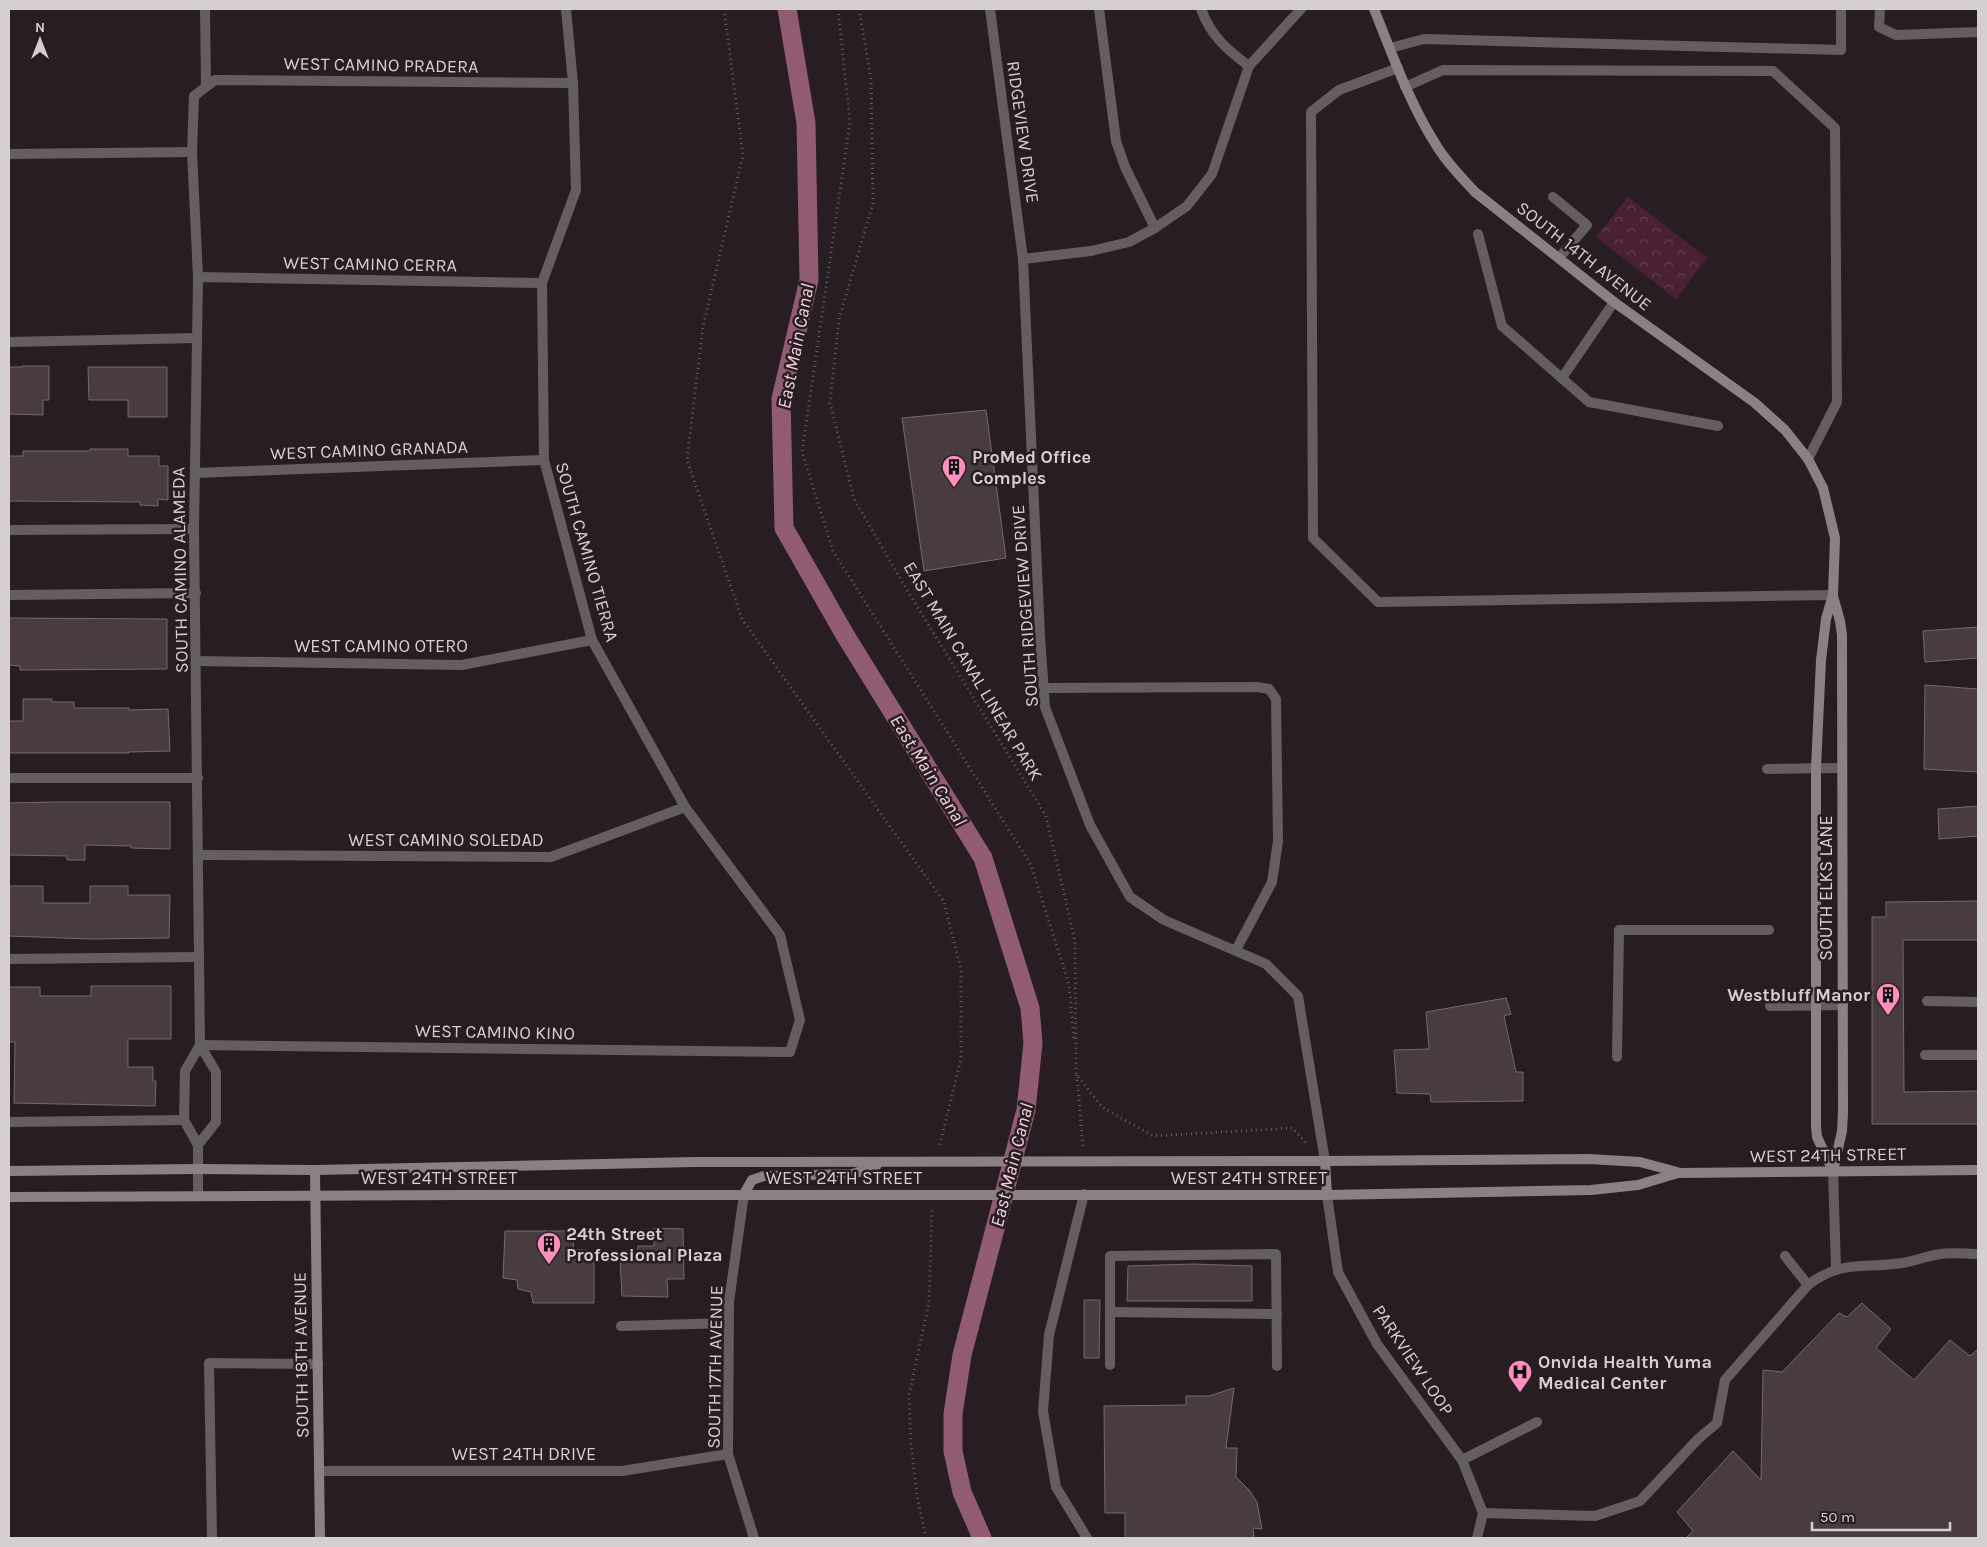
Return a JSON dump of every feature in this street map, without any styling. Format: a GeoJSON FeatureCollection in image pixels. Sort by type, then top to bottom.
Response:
{"type":"FeatureCollection","features":[{"type":"Feature","properties":{"kind":"main road","name":"SOUTH 14TH AVENUE"},"geometry":{"type":"LineString","coordinates":[[1374,9],[1405,87],[1425,128],[1456,173],[1475,192],[1614,302],[1755,403],[1785,430],[1808,460],[1823,488]]}},
{"type":"Feature","properties":{"kind":"main road","name":"SOUTH ELKS LANE"},"geometry":{"type":"LineString","coordinates":[[1823,488],[1835,538],[1833,596],[1826,619],[1821,660],[1816,768],[1816,1126],[1817,1137],[1833,1171]]}},
{"type":"Feature","properties":{"kind":"main road","name":"SOUTH ELKS LANE"},"geometry":{"type":"LineString","coordinates":[[1833,596],[1842,635],[1843,1005],[1842,1131],[1833,1171]]}},
{"type":"Feature","properties":{"kind":"main road","name":"WEST 24TH STREET"},"geometry":{"type":"LineString","coordinates":[[9,1172],[198,1169],[315,1170],[695,1162],[882,1163],[1589,1159],[1640,1162],[1678,1173]]}},
{"type":"Feature","properties":{"kind":"main road"},"geometry":{"type":"LineString","coordinates":[[1325,1161],[1327,1195]]}},
{"type":"Feature","properties":{"kind":"main road"},"geometry":{"type":"LineString","coordinates":[[744,1194],[752,1180],[764,1176],[853,1174],[882,1163]]}},
{"type":"Feature","properties":{"kind":"main road","name":"SOUTH 18TH AVENUE"},"geometry":{"type":"LineString","coordinates":[[315,1170],[320,1538]]}},
{"type":"Feature","properties":{"kind":"main road","name":"WEST 24TH STREET"},"geometry":{"type":"LineString","coordinates":[[9,1197],[744,1194],[1327,1195],[1591,1190],[1638,1185],[1678,1173],[1978,1170]]}},
{"type":"Feature","properties":{"kind":"street"},"geometry":{"type":"LineString","coordinates":[[205,9],[206,86]]}},
{"type":"Feature","properties":{"kind":"street","name":"SOUTH CAMINO TIERRA"},"geometry":{"type":"LineString","coordinates":[[566,9],[573,83],[576,190],[542,283],[544,460],[592,640],[685,807],[780,935],[800,1020],[790,1052]]}},
{"type":"Feature","properties":{"kind":"street","name":"RIDGEVIEW DRIVE"},"geometry":{"type":"LineString","coordinates":[[990,9],[1023,260]]}},
{"type":"Feature","properties":{"kind":"street"},"geometry":{"type":"LineString","coordinates":[[1099,9],[1116,142],[1124,167],[1156,228]]}},
{"type":"Feature","properties":{"kind":"street"},"geometry":{"type":"LineString","coordinates":[[1201,9],[1210,30],[1227,50],[1249,66]]}},
{"type":"Feature","properties":{"kind":"street"},"geometry":{"type":"LineString","coordinates":[[1023,260],[1091,251],[1129,242],[1156,228],[1187,206],[1212,174],[1249,66],[1301,9]]}},
{"type":"Feature","properties":{"kind":"street"},"geometry":{"type":"LineString","coordinates":[[1390,48],[1424,39],[1840,50],[1841,9]]}},
{"type":"Feature","properties":{"kind":"street"},"geometry":{"type":"LineString","coordinates":[[1880,9],[1879,28],[1896,35],[1978,32]]}},
{"type":"Feature","properties":{"kind":"street"},"geometry":{"type":"LineString","coordinates":[[1398,68],[1339,90],[1311,112],[1313,538],[1378,602],[1833,596]]}},
{"type":"Feature","properties":{"kind":"street"},"geometry":{"type":"LineString","coordinates":[[1405,87],[1443,70],[1774,71],[1835,128],[1837,402],[1808,460]]}},
{"type":"Feature","properties":{"kind":"street","name":"WEST CAMINO PRADERA"},"geometry":{"type":"LineString","coordinates":[[194,96],[215,80],[573,83]]}},
{"type":"Feature","properties":{"kind":"street","name":"SOUTH CAMINO ALAMEDA"},"geometry":{"type":"LineString","coordinates":[[194,96],[192,152],[198,277],[194,529],[197,661],[198,957],[200,1045],[216,1072],[216,1122],[198,1146]]}},
{"type":"Feature","properties":{"kind":"street"},"geometry":{"type":"LineString","coordinates":[[9,154],[192,152]]}},
{"type":"Feature","properties":{"kind":"street"},"geometry":{"type":"LineString","coordinates":[[1553,197],[1586,225],[1559,258]]}},
{"type":"Feature","properties":{"kind":"street"},"geometry":{"type":"LineString","coordinates":[[1478,234],[1502,326],[1589,402],[1718,426]]}},
{"type":"Feature","properties":{"kind":"street","name":"SOUTH RIDGEVIEW DRIVE"},"geometry":{"type":"LineString","coordinates":[[1023,260],[1042,688],[1045,707],[1090,825],[1130,897],[1164,920],[1266,964],[1298,996],[1325,1161]]}},
{"type":"Feature","properties":{"kind":"street","name":"WEST CAMINO CERRA"},"geometry":{"type":"LineString","coordinates":[[198,277],[542,283]]}},
{"type":"Feature","properties":{"kind":"street"},"geometry":{"type":"LineString","coordinates":[[1562,378],[1614,302]]}},
{"type":"Feature","properties":{"kind":"street"},"geometry":{"type":"LineString","coordinates":[[9,342],[197,338]]}},
{"type":"Feature","properties":{"kind":"street","name":"WEST CAMINO GRANADA"},"geometry":{"type":"LineString","coordinates":[[195,473],[544,460]]}},
{"type":"Feature","properties":{"kind":"street"},"geometry":{"type":"LineString","coordinates":[[9,530],[194,529]]}},
{"type":"Feature","properties":{"kind":"street"},"geometry":{"type":"LineString","coordinates":[[9,595],[196,593]]}},
{"type":"Feature","properties":{"kind":"street","name":"WEST CAMINO OTERO"},"geometry":{"type":"LineString","coordinates":[[197,661],[462,665],[592,640]]}},
{"type":"Feature","properties":{"kind":"street"},"geometry":{"type":"LineString","coordinates":[[1042,688],[1257,687],[1269,689],[1276,698],[1278,841],[1272,882],[1236,950]]}},
{"type":"Feature","properties":{"kind":"street"},"geometry":{"type":"LineString","coordinates":[[1767,769],[1842,768]]}},
{"type":"Feature","properties":{"kind":"street"},"geometry":{"type":"LineString","coordinates":[[9,778],[198,778]]}},
{"type":"Feature","properties":{"kind":"street","name":"WEST CAMINO SOLEDAD"},"geometry":{"type":"LineString","coordinates":[[198,855],[551,857],[685,807]]}},
{"type":"Feature","properties":{"kind":"street"},"geometry":{"type":"LineString","coordinates":[[1618,1057],[1619,930],[1769,930]]}},
{"type":"Feature","properties":{"kind":"street"},"geometry":{"type":"LineString","coordinates":[[9,959],[198,957]]}},
{"type":"Feature","properties":{"kind":"street"},"geometry":{"type":"LineString","coordinates":[[1927,1001],[1978,1002]]}},
{"type":"Feature","properties":{"kind":"street"},"geometry":{"type":"LineString","coordinates":[[1770,1006],[1843,1005]]}},
{"type":"Feature","properties":{"kind":"street"},"geometry":{"type":"LineString","coordinates":[[198,1196],[198,1146],[184,1120],[185,1071],[200,1045]]}},
{"type":"Feature","properties":{"kind":"street","name":"WEST CAMINO KINO"},"geometry":{"type":"LineString","coordinates":[[200,1045],[790,1052]]}},
{"type":"Feature","properties":{"kind":"street"},"geometry":{"type":"LineString","coordinates":[[1925,1055],[1978,1055]]}},
{"type":"Feature","properties":{"kind":"street"},"geometry":{"type":"LineString","coordinates":[[9,1122],[184,1120]]}},
{"type":"Feature","properties":{"kind":"street"},"geometry":{"type":"LineString","coordinates":[[1833,1171],[1836,1269]]}},
{"type":"Feature","properties":{"kind":"street","name":"SOUTH 17TH AVENUE"},"geometry":{"type":"LineString","coordinates":[[744,1194],[730,1302],[728,1454],[754,1538]]}},
{"type":"Feature","properties":{"kind":"street"},"geometry":{"type":"LineString","coordinates":[[1084,1194],[1049,1334],[1042,1411],[1056,1487],[1087,1538]]}},
{"type":"Feature","properties":{"kind":"street","name":"PARKVIEW LOOP"},"geometry":{"type":"LineString","coordinates":[[1327,1195],[1338,1272],[1377,1344],[1462,1460],[1483,1513]]}},
{"type":"Feature","properties":{"kind":"street"},"geometry":{"type":"LineString","coordinates":[[1110,1365],[1110,1256],[1276,1254],[1277,1366]]}},
{"type":"Feature","properties":{"kind":"street"},"geometry":{"type":"LineString","coordinates":[[1477,1538],[1483,1513],[1595,1516],[1640,1501],[1698,1439],[1717,1423],[1725,1380],[1808,1286],[1822,1274],[1836,1269],[1902,1263],[1941,1254],[1978,1254]]}},
{"type":"Feature","properties":{"kind":"street"},"geometry":{"type":"LineString","coordinates":[[1785,1256],[1808,1286]]}},
{"type":"Feature","properties":{"kind":"street"},"geometry":{"type":"LineString","coordinates":[[1110,1312],[1277,1314]]}},
{"type":"Feature","properties":{"kind":"street"},"geometry":{"type":"LineString","coordinates":[[621,1326],[730,1323]]}},
{"type":"Feature","properties":{"kind":"street"},"geometry":{"type":"LineString","coordinates":[[212,1538],[209,1363],[318,1364]]}},
{"type":"Feature","properties":{"kind":"street"},"geometry":{"type":"LineString","coordinates":[[1462,1460],[1537,1422]]}},
{"type":"Feature","properties":{"kind":"street","name":"WEST 24TH DRIVE"},"geometry":{"type":"LineString","coordinates":[[319,1471],[622,1470],[728,1454]]}},
{"type":"Feature","properties":{"kind":"path"},"geometry":{"type":"LineString","coordinates":[[724,9],[743,155],[703,327],[688,460],[742,619],[944,902],[960,970],[960,1059],[936,1162]]}},
{"type":"Feature","properties":{"kind":"path"},"geometry":{"type":"LineString","coordinates":[[838,9],[850,122],[802,452],[833,551],[1031,865],[1069,984],[1084,1161]]}},
{"type":"Feature","properties":{"kind":"path","name":"EAST MAIN CANAL LINEAR PARK"},"geometry":{"type":"LineString","coordinates":[[859,9],[870,79],[873,203],[839,319],[830,403],[854,499],[909,593],[1046,816],[1075,941],[1076,1074],[1102,1107],[1153,1136],[1292,1128],[1325,1161]]}},
{"type":"Feature","properties":{"kind":"path"},"geometry":{"type":"LineString","coordinates":[[926,1538],[916,1487],[911,1444],[909,1395],[929,1303],[933,1194]]}},
{"type":"Feature","properties":{"kind":"green space"},"geometry":{"type":"Polygon","coordinates":[[[1628,197],[1707,258],[1676,299],[1596,237],[1628,197]]]}},
{"type":"Feature","properties":{"kind":"building"},"geometry":{"type":"Polygon","coordinates":[[[49,366],[49,400],[43,400],[43,415],[9,414],[9,367],[49,366]]]}},
{"type":"Feature","properties":{"kind":"building"},"geometry":{"type":"Polygon","coordinates":[[[88,367],[167,367],[167,417],[128,417],[128,400],[89,400],[88,367]]]}},
{"type":"Feature","properties":{"kind":"building","name":"ProMed Office Comples"},"geometry":{"type":"Polygon","coordinates":[[[986,410],[1006,558],[924,571],[902,418],[986,410]]]}},
{"type":"Feature","properties":{"kind":"building"},"geometry":{"type":"Polygon","coordinates":[[[90,449],[128,449],[128,456],[159,456],[159,466],[168,466],[168,500],[158,499],[158,506],[140,505],[140,502],[9,501],[9,456],[23,456],[23,451],[90,451],[90,449]]]}},
{"type":"Feature","properties":{"kind":"building"},"geometry":{"type":"Polygon","coordinates":[[[9,618],[167,619],[167,669],[20,670],[20,666],[9,665],[9,618]]]}},
{"type":"Feature","properties":{"kind":"building"},"geometry":{"type":"Polygon","coordinates":[[[1978,627],[1978,658],[1925,662],[1923,631],[1978,627]]]}},
{"type":"Feature","properties":{"kind":"building"},"geometry":{"type":"Polygon","coordinates":[[[1925,685],[1978,689],[1978,772],[1924,769],[1925,685]]]}},
{"type":"Feature","properties":{"kind":"building"},"geometry":{"type":"Polygon","coordinates":[[[23,699],[52,699],[52,702],[74,702],[74,708],[168,709],[170,751],[9,753],[9,721],[23,721],[23,699]]]}},
{"type":"Feature","properties":{"kind":"building"},"geometry":{"type":"Polygon","coordinates":[[[170,802],[170,849],[85,845],[85,860],[67,860],[67,856],[9,855],[9,803],[170,802]]]}},
{"type":"Feature","properties":{"kind":"building"},"geometry":{"type":"Polygon","coordinates":[[[1978,806],[1978,836],[1939,839],[1938,809],[1978,806]]]}},
{"type":"Feature","properties":{"kind":"building"},"geometry":{"type":"Polygon","coordinates":[[[9,886],[43,886],[43,903],[90,903],[90,886],[128,886],[128,895],[170,895],[169,938],[90,939],[9,936],[9,886]]]}},
{"type":"Feature","properties":{"kind":"building","name":"Westbluff Manor"},"geometry":{"type":"Polygon","coordinates":[[[1978,901],[1978,940],[1903,940],[1904,1092],[1978,1091],[1978,1124],[1872,1124],[1872,917],[1886,917],[1886,902],[1978,901]]]}},
{"type":"Feature","properties":{"kind":"building"},"geometry":{"type":"Polygon","coordinates":[[[91,986],[171,986],[171,1039],[128,1039],[128,1067],[153,1067],[153,1081],[156,1081],[155,1106],[14,1103],[15,1042],[9,1042],[9,987],[40,987],[40,996],[91,996],[91,986]]]}},
{"type":"Feature","properties":{"kind":"building"},"geometry":{"type":"Polygon","coordinates":[[[1506,998],[1511,1014],[1504,1016],[1516,1072],[1523,1072],[1523,1101],[1431,1102],[1430,1094],[1397,1093],[1394,1050],[1429,1049],[1426,1012],[1506,998]]]}},
{"type":"Feature","properties":{"kind":"building"},"geometry":{"type":"Polygon","coordinates":[[[654,1228],[683,1229],[684,1279],[667,1279],[668,1297],[622,1296],[620,1260],[637,1261],[638,1246],[654,1246],[654,1228]]]}},
{"type":"Feature","properties":{"kind":"building","name":"24th Street Professional Plaza"},"geometry":{"type":"Polygon","coordinates":[[[505,1231],[572,1231],[574,1249],[594,1251],[594,1303],[533,1303],[531,1292],[518,1289],[517,1280],[503,1278],[505,1231]]]}},
{"type":"Feature","properties":{"kind":"building"},"geometry":{"type":"Polygon","coordinates":[[[1193,1264],[1252,1266],[1252,1301],[1127,1301],[1128,1266],[1193,1264]]]}},
{"type":"Feature","properties":{"kind":"building"},"geometry":{"type":"Polygon","coordinates":[[[1084,1300],[1100,1300],[1099,1358],[1084,1358],[1084,1300]]]}},
{"type":"Feature","properties":{"kind":"building"},"geometry":{"type":"Polygon","coordinates":[[[1862,1303],[1891,1329],[1876,1348],[1914,1380],[1950,1340],[1970,1356],[1978,1349],[1978,1538],[1686,1538],[1693,1531],[1677,1512],[1733,1451],[1761,1480],[1763,1370],[1782,1372],[1839,1313],[1847,1317],[1862,1303]]]}},
{"type":"Feature","properties":{"kind":"building"},"geometry":{"type":"Polygon","coordinates":[[[1234,1388],[1226,1448],[1237,1448],[1236,1477],[1249,1490],[1257,1502],[1262,1529],[1253,1528],[1254,1538],[1125,1538],[1125,1513],[1105,1513],[1104,1406],[1186,1405],[1186,1396],[1209,1396],[1234,1388]]]}},
{"type":"Feature","properties":{"kind":"waterway","name":"East Main Canal"},"geometry":{"type":"LineString","coordinates":[[787,9],[806,123],[809,280],[781,399],[784,528],[845,635],[983,858],[1030,1008],[1033,1043],[1026,1110],[962,1355],[953,1414],[953,1451],[962,1492],[982,1538]]}},
{"type":"Feature","properties":{"kind":"place","name":"ProMed Office Comples"},"geometry":{"type":"Point","coordinates":[954,488]}},
{"type":"Feature","properties":{"kind":"place","name":"Westbluff Manor"},"geometry":{"type":"Point","coordinates":[1888,1016]}},
{"type":"Feature","properties":{"kind":"place","name":"24th Street Professional Plaza"},"geometry":{"type":"Point","coordinates":[549,1265]}},
{"type":"Feature","properties":{"kind":"place","name":"Onvida Health Yuma Medical Center"},"geometry":{"type":"Point","coordinates":[1520,1393]}}]}
